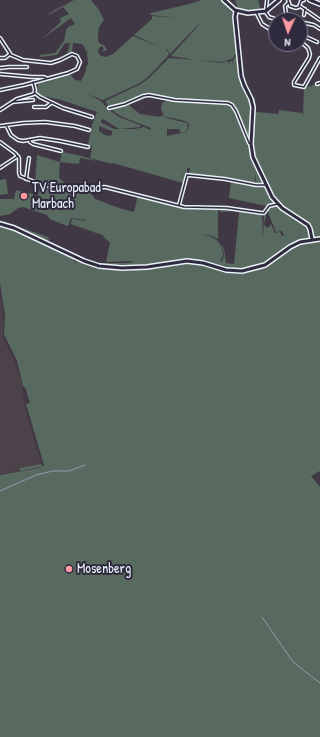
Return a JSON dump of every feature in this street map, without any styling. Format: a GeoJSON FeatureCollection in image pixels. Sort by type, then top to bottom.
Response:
{"type":"FeatureCollection","features":[{"type":"Feature","properties":{"kind":"main road"},"geometry":{"type":"LineString","coordinates":[[224,0],[236,11],[256,12],[266,11],[279,0]]}},
{"type":"Feature","properties":{"kind":"main road"},"geometry":{"type":"LineString","coordinates":[[312,0],[320,4]]}},
{"type":"Feature","properties":{"kind":"main road"},"geometry":{"type":"LineString","coordinates":[[236,11],[235,17],[241,76],[253,107],[251,144],[253,157],[272,197],[278,204],[308,225],[312,239]]}},
{"type":"Feature","properties":{"kind":"main road"},"geometry":{"type":"LineString","coordinates":[[0,224],[14,228],[84,261],[105,267],[133,268],[187,260],[222,269],[238,271],[264,265],[300,242],[320,239]]}},
{"type":"Feature","properties":{"kind":"street"},"geometry":{"type":"LineString","coordinates":[[267,0],[266,11],[268,17]]}},
{"type":"Feature","properties":{"kind":"street"},"geometry":{"type":"LineString","coordinates":[[300,6],[301,2],[304,0]]}},
{"type":"Feature","properties":{"kind":"street"},"geometry":{"type":"LineString","coordinates":[[288,1],[290,6],[300,6],[320,20]]}},
{"type":"Feature","properties":{"kind":"street"},"geometry":{"type":"LineString","coordinates":[[286,12],[285,6],[288,1]]}},
{"type":"Feature","properties":{"kind":"street"},"geometry":{"type":"LineString","coordinates":[[256,12],[262,24],[268,28]]}},
{"type":"Feature","properties":{"kind":"street"},"geometry":{"type":"LineString","coordinates":[[308,24],[314,25],[320,29]]}},
{"type":"Feature","properties":{"kind":"street"},"geometry":{"type":"LineString","coordinates":[[0,38],[10,54],[23,60],[46,64],[57,62],[70,54],[76,55],[79,58],[80,64],[76,70],[0,90]]}},
{"type":"Feature","properties":{"kind":"street"},"geometry":{"type":"LineString","coordinates":[[308,38],[317,42]]}},
{"type":"Feature","properties":{"kind":"street"},"geometry":{"type":"LineString","coordinates":[[308,48],[310,54],[309,58],[294,83],[294,86],[304,87],[320,58]]}},
{"type":"Feature","properties":{"kind":"street"},"geometry":{"type":"LineString","coordinates":[[0,58],[4,58],[10,54]]}},
{"type":"Feature","properties":{"kind":"street"},"geometry":{"type":"LineString","coordinates":[[0,68],[10,66],[27,68]]}},
{"type":"Feature","properties":{"kind":"street"},"geometry":{"type":"LineString","coordinates":[[0,74],[46,78]]}},
{"type":"Feature","properties":{"kind":"street"},"geometry":{"type":"LineString","coordinates":[[33,82],[36,93],[51,103],[92,118]]}},
{"type":"Feature","properties":{"kind":"street"},"geometry":{"type":"LineString","coordinates":[[0,110],[13,102],[36,93]]}},
{"type":"Feature","properties":{"kind":"street"},"geometry":{"type":"LineString","coordinates":[[109,108],[149,95],[175,100],[228,103],[232,105],[236,111],[251,144]]}},
{"type":"Feature","properties":{"kind":"street"},"geometry":{"type":"LineString","coordinates":[[13,102],[33,100]]}},
{"type":"Feature","properties":{"kind":"street"},"geometry":{"type":"LineString","coordinates":[[34,107],[46,107],[51,103]]}},
{"type":"Feature","properties":{"kind":"street"},"geometry":{"type":"LineString","coordinates":[[0,126],[45,122],[75,126],[89,130]]}},
{"type":"Feature","properties":{"kind":"street"},"geometry":{"type":"LineString","coordinates":[[6,125],[14,138],[20,140],[40,138],[88,146]]}},
{"type":"Feature","properties":{"kind":"street"},"geometry":{"type":"LineString","coordinates":[[30,140],[32,144],[61,151]]}},
{"type":"Feature","properties":{"kind":"street"},"geometry":{"type":"LineString","coordinates":[[0,142],[18,156],[18,173],[20,176],[42,185],[90,188],[105,187],[179,206],[199,208],[227,208],[262,213],[269,206],[278,204]]}},
{"type":"Feature","properties":{"kind":"street"},"geometry":{"type":"LineString","coordinates":[[0,168],[18,156]]}},
{"type":"Feature","properties":{"kind":"street"},"geometry":{"type":"LineString","coordinates":[[27,179],[29,158]]}},
{"type":"Feature","properties":{"kind":"street"},"geometry":{"type":"LineString","coordinates":[[179,206],[187,175],[265,185]]}},
{"type":"Feature","properties":{"kind":"shaded area"},"geometry":{"type":"Polygon","coordinates":[[[0,292],[3,316],[3,338],[15,362],[22,385],[28,418],[41,464],[20,468],[20,471],[0,474],[0,292]]]}},
{"type":"Feature","properties":{"kind":"green space"},"geometry":{"type":"Polygon","coordinates":[[[74,0],[91,0],[99,10],[104,20],[99,27],[98,39],[99,43],[104,45],[107,50],[101,52],[104,49],[102,46],[99,48],[98,52],[101,56],[106,57],[113,54],[133,36],[162,48],[134,35],[152,19],[152,16],[178,18],[150,15],[151,13],[202,0],[222,0],[233,13],[237,52],[232,59],[221,62],[197,60],[221,63],[227,61],[229,64],[230,61],[232,61],[232,65],[237,54],[241,83],[248,94],[252,108],[250,141],[247,147],[249,144],[251,155],[263,184],[255,184],[255,172],[254,184],[231,179],[189,174],[190,168],[187,168],[187,175],[182,174],[185,176],[183,183],[90,158],[92,147],[88,145],[92,125],[97,112],[61,100],[39,95],[37,92],[38,82],[66,74],[71,75],[76,81],[81,81],[86,71],[86,66],[88,65],[87,52],[82,44],[73,43],[72,52],[67,54],[70,43],[65,43],[57,55],[40,57],[40,55],[55,53],[64,41],[68,27],[75,24],[71,18],[42,39],[61,22],[60,18],[69,14],[63,7],[47,16],[53,11],[74,0]],[[199,24],[170,54],[168,50],[165,49],[169,53],[168,56],[148,77],[140,83],[103,100],[87,94],[101,101],[108,109],[119,117],[140,125],[140,127],[119,129],[135,129],[144,127],[150,130],[151,128],[117,114],[111,109],[118,107],[109,107],[105,101],[141,84],[170,58],[195,60],[171,56],[199,24]],[[153,94],[145,95],[146,97],[143,100],[130,104],[130,106],[140,114],[161,117],[161,115],[167,118],[187,123],[188,128],[185,132],[181,133],[179,129],[167,129],[167,136],[186,132],[189,128],[189,124],[185,121],[164,116],[161,109],[162,103],[168,100],[203,103],[171,99],[153,94]],[[103,119],[101,120],[102,123],[114,129],[119,129],[103,119]],[[99,126],[99,131],[108,136],[112,135],[112,131],[99,126]]]}},
{"type":"Feature","properties":{"kind":"green space"},"geometry":{"type":"Polygon","coordinates":[[[235,0],[258,0],[261,11],[246,12],[238,9],[235,0]]]}},
{"type":"Feature","properties":{"kind":"green space"},"geometry":{"type":"Polygon","coordinates":[[[320,83],[320,471],[311,476],[320,487],[320,737],[0,737],[0,475],[41,467],[20,471],[20,468],[41,464],[43,467],[44,465],[26,404],[30,403],[26,389],[23,386],[17,361],[4,334],[5,316],[0,283],[0,224],[24,233],[73,259],[76,263],[77,260],[92,265],[96,263],[129,263],[134,261],[106,262],[110,243],[102,235],[71,224],[72,219],[86,220],[72,218],[67,226],[50,219],[47,215],[23,207],[18,208],[10,214],[0,216],[0,199],[14,199],[16,190],[33,194],[32,203],[35,198],[37,199],[40,188],[30,183],[30,181],[35,183],[37,155],[60,162],[59,178],[67,185],[88,189],[95,199],[122,209],[134,212],[138,195],[179,207],[218,210],[218,239],[212,236],[200,234],[212,237],[218,241],[222,248],[223,256],[220,261],[222,261],[224,256],[223,248],[220,243],[224,248],[226,263],[234,264],[239,213],[238,211],[220,212],[221,209],[245,211],[262,214],[263,239],[264,214],[266,216],[265,226],[268,228],[271,224],[275,233],[280,232],[282,236],[284,235],[282,231],[276,232],[267,210],[269,207],[276,206],[285,209],[273,196],[262,176],[264,174],[261,174],[253,154],[252,137],[254,112],[251,96],[255,99],[256,112],[278,114],[279,110],[302,113],[303,116],[304,88],[320,83]]]}},
{"type":"Feature","properties":{"kind":"green space"},"geometry":{"type":"Polygon","coordinates":[[[62,152],[97,161],[80,158],[79,164],[60,162],[62,152]]]}},
{"type":"Feature","properties":{"kind":"green space"},"geometry":{"type":"Polygon","coordinates":[[[6,179],[8,194],[0,195],[0,180],[6,179]]]}},
{"type":"Feature","properties":{"kind":"green space"},"geometry":{"type":"Polygon","coordinates":[[[231,181],[264,185],[276,204],[266,206],[229,198],[231,181]]]}},
{"type":"Feature","properties":{"kind":"green space"},"geometry":{"type":"Polygon","coordinates":[[[0,220],[48,237],[49,240],[47,242],[15,227],[0,222],[0,220]]]}},
{"type":"Feature","properties":{"kind":"waterway"},"geometry":{"type":"LineString","coordinates":[[0,491],[36,475],[53,471],[69,471],[85,465]]}},
{"type":"Feature","properties":{"kind":"waterway"},"geometry":{"type":"LineString","coordinates":[[262,617],[293,662],[320,683]]}},
{"type":"Feature","properties":{"kind":"place","name":"TV Europabad Marbach"},"geometry":{"type":"Point","coordinates":[24,196]}},
{"type":"Feature","properties":{"kind":"place","name":"Mosenberg"},"geometry":{"type":"Point","coordinates":[69,569]}}]}
